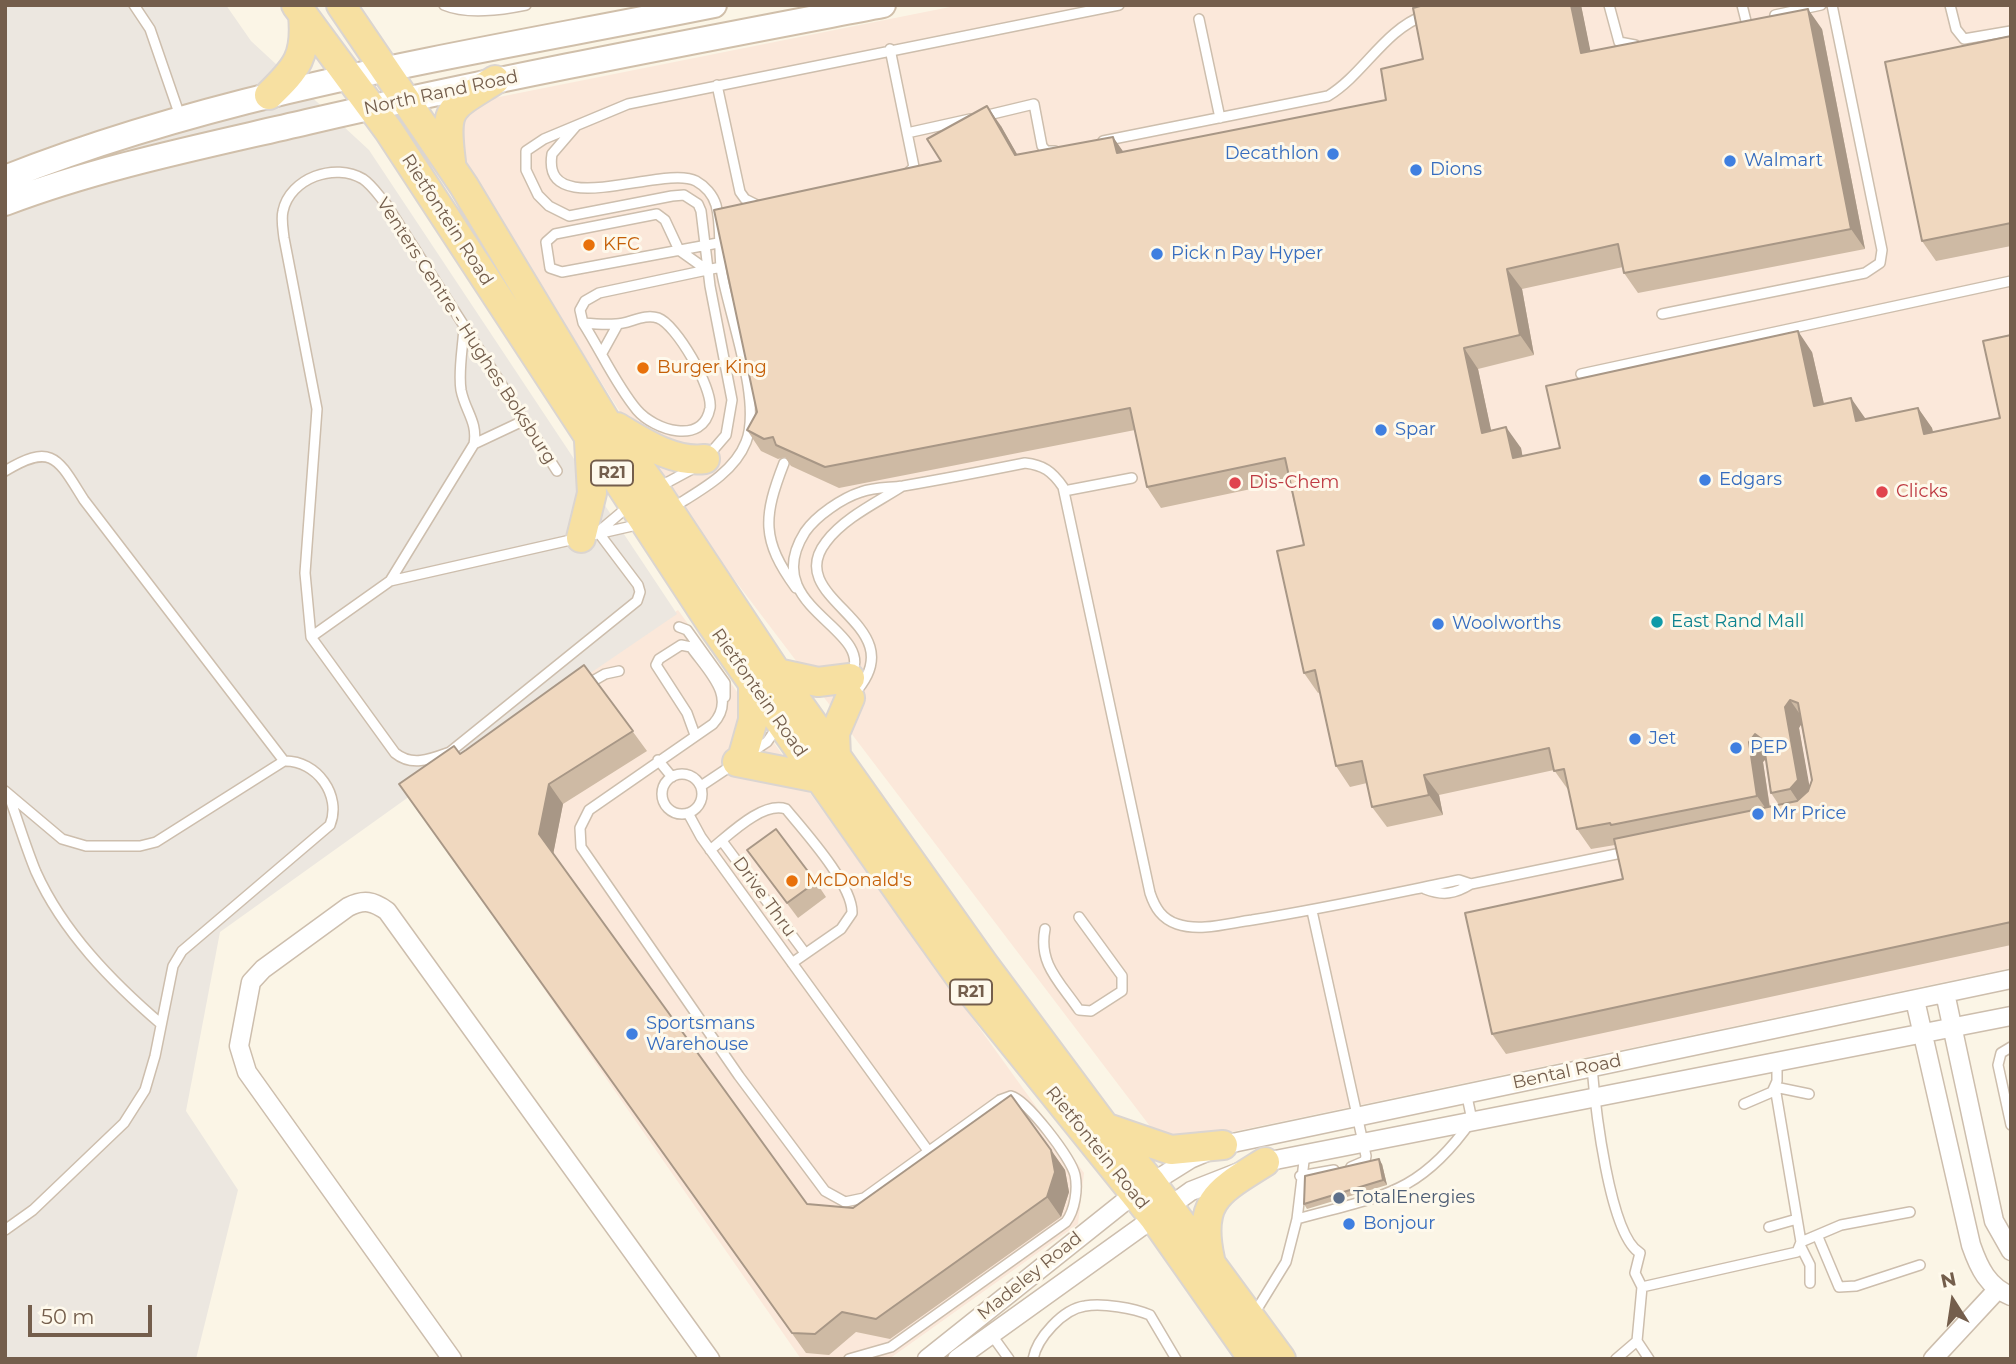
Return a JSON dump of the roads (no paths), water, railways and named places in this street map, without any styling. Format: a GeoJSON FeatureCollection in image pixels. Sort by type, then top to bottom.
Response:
{"type":"FeatureCollection","features":[{"type":"Feature","properties":{"kind":"main road","name":"Rietfontein Road"},"geometry":{"type":"LineString","coordinates":[[341,5],[407,98],[451,167],[597,429]]}},
{"type":"Feature","properties":{"kind":"main road","name":"North Rand Road"},"geometry":{"type":"LineString","coordinates":[[5,178],[69,153],[269,95],[714,5]]}},
{"type":"Feature","properties":{"kind":"main road","name":"North Rand Road"},"geometry":{"type":"LineString","coordinates":[[5,203],[63,181],[126,164],[407,98],[800,13],[883,5]]}},
{"type":"Feature","properties":{"kind":"main road","name":"Rietfontein Road"},"geometry":{"type":"LineString","coordinates":[[299,10],[372,107],[597,429],[765,677],[814,712],[835,756],[983,963],[1105,1127],[1142,1188]]}},
{"type":"Feature","properties":{"kind":"main road"},"geometry":{"type":"LineString","coordinates":[[269,95],[294,71],[302,54],[299,10]]}},
{"type":"Feature","properties":{"kind":"main road"},"geometry":{"type":"LineString","coordinates":[[451,167],[447,128],[449,117],[459,103],[495,80]]}},
{"type":"Feature","properties":{"kind":"main road"},"geometry":{"type":"LineString","coordinates":[[589,535],[597,429],[682,458],[705,459]]}},
{"type":"Feature","properties":{"kind":"main road"},"geometry":{"type":"LineString","coordinates":[[818,778],[739,760],[765,677],[818,682],[814,712],[835,733],[835,756]]}},
{"type":"Feature","properties":{"kind":"main road","name":"Rietfontein Road"},"geometry":{"type":"LineString","coordinates":[[814,712],[818,778],[962,980],[1161,1212],[1253,1359]]}},
{"type":"Feature","properties":{"kind":"main road"},"geometry":{"type":"LineString","coordinates":[[1105,1127],[1171,1150],[1223,1146]]}},
{"type":"Feature","properties":{"kind":"main road"},"geometry":{"type":"LineString","coordinates":[[1211,1262],[1205,1228],[1208,1209],[1226,1186],[1265,1162]]}},
{"type":"Feature","properties":{"kind":"main road","name":"Rietfontein Road"},"geometry":{"type":"LineString","coordinates":[[1161,1212],[1211,1262],[1281,1359]]}},
{"type":"Feature","properties":{"kind":"street"},"geometry":{"type":"LineString","coordinates":[[452,1359],[247,1072],[240,1055],[246,998],[256,975],[348,906],[361,901],[373,903],[387,911],[710,1359]]}},
{"type":"Feature","properties":{"kind":"street","name":"Bental Road"},"geometry":{"type":"LineString","coordinates":[[1142,1188],[1223,1146],[1358,1114],[2011,979]]}},
{"type":"Feature","properties":{"kind":"street"},"geometry":{"type":"LineString","coordinates":[[1945,993],[1994,1222],[2011,1251]]}},
{"type":"Feature","properties":{"kind":"street"},"geometry":{"type":"LineString","coordinates":[[1915,1000],[1971,1245],[1978,1266],[1989,1282],[2004,1293],[1933,1359]]}},
{"type":"Feature","properties":{"kind":"street","name":"Bental Road"},"geometry":{"type":"LineString","coordinates":[[1161,1212],[1191,1191],[1265,1162],[2011,1016]]}},
{"type":"Feature","properties":{"kind":"street","name":"Madeley Road"},"geometry":{"type":"LineString","coordinates":[[927,1359],[1142,1188]]}},
{"type":"Feature","properties":{"kind":"street","name":"Madeley Road"},"geometry":{"type":"LineString","coordinates":[[957,1359],[1161,1212]]}},
{"type":"Feature","properties":{"kind":"lane"},"geometry":{"type":"LineString","coordinates":[[134,5],[150,29],[181,119]]}},
{"type":"Feature","properties":{"kind":"lane"},"geometry":{"type":"LineString","coordinates":[[444,5],[454,9],[503,9],[526,5]]}},
{"type":"Feature","properties":{"kind":"lane"},"geometry":{"type":"LineString","coordinates":[[589,535],[650,507],[705,459],[726,435],[732,410],[703,245],[701,211],[698,204],[684,195],[569,216],[543,202],[530,183],[524,160],[526,151],[544,139],[628,104],[890,49],[1119,5]]}},
{"type":"Feature","properties":{"kind":"lane"},"geometry":{"type":"LineString","coordinates":[[1609,5],[1619,42],[1624,45],[1641,43]]}},
{"type":"Feature","properties":{"kind":"lane"},"geometry":{"type":"LineString","coordinates":[[1742,5],[1746,21]]}},
{"type":"Feature","properties":{"kind":"lane"},"geometry":{"type":"LineString","coordinates":[[1768,17],[1821,5]]}},
{"type":"Feature","properties":{"kind":"lane"},"geometry":{"type":"LineString","coordinates":[[1662,314],[1865,272],[1880,263],[1882,250],[1832,5]]}},
{"type":"Feature","properties":{"kind":"lane"},"geometry":{"type":"LineString","coordinates":[[1950,5],[1956,29],[1964,39],[2011,31]]}},
{"type":"Feature","properties":{"kind":"lane"},"geometry":{"type":"LineString","coordinates":[[1090,144],[1328,96],[1357,73],[1400,28],[1418,18],[1440,12]]}},
{"type":"Feature","properties":{"kind":"lane"},"geometry":{"type":"LineString","coordinates":[[1199,19],[1220,118]]}},
{"type":"Feature","properties":{"kind":"lane"},"geometry":{"type":"LineString","coordinates":[[1735,23],[1757,19]]}},
{"type":"Feature","properties":{"kind":"lane"},"geometry":{"type":"LineString","coordinates":[[890,49],[914,167],[900,177]]}},
{"type":"Feature","properties":{"kind":"lane"},"geometry":{"type":"LineString","coordinates":[[718,85],[740,192],[751,204],[764,206]]}},
{"type":"Feature","properties":{"kind":"lane"},"geometry":{"type":"LineString","coordinates":[[907,133],[1034,104],[1042,146],[1050,151],[1063,149]]}},
{"type":"Feature","properties":{"kind":"lane"},"geometry":{"type":"LineString","coordinates":[[576,126],[552,154],[552,172],[562,185],[572,189],[594,188],[686,177],[705,187],[716,204],[721,267],[750,396],[750,428],[738,457],[728,468],[589,535],[390,581],[310,638],[395,753],[406,760],[432,758],[450,752],[637,601],[640,592],[638,584],[589,535]]}},
{"type":"Feature","properties":{"kind":"lane","name":"Venters Centre - Hughes Boksburg"},"geometry":{"type":"LineString","coordinates":[[310,638],[305,573],[317,409],[284,238],[282,213],[293,190],[307,178],[349,173],[365,180],[386,204],[557,471]]}},
{"type":"Feature","properties":{"kind":"lane"},"geometry":{"type":"LineString","coordinates":[[707,270],[679,250],[665,220],[657,214],[555,234],[550,236],[545,248],[550,268],[562,272],[679,250],[703,245],[718,243]]}},
{"type":"Feature","properties":{"kind":"lane"},"geometry":{"type":"LineString","coordinates":[[583,323],[618,324],[652,317],[665,321],[672,328],[697,369],[709,397],[710,410],[702,422],[682,432],[658,427],[637,411],[583,323],[581,305],[590,296],[721,267]]}},
{"type":"Feature","properties":{"kind":"lane"},"geometry":{"type":"LineString","coordinates":[[1581,374],[2011,281]]}},
{"type":"Feature","properties":{"kind":"lane"},"geometry":{"type":"LineString","coordinates":[[602,353],[618,324]]}},
{"type":"Feature","properties":{"kind":"lane"},"geometry":{"type":"LineString","coordinates":[[390,581],[474,444],[475,422],[464,400],[460,383],[464,327]]}},
{"type":"Feature","properties":{"kind":"lane"},"geometry":{"type":"LineString","coordinates":[[474,444],[525,420]]}},
{"type":"Feature","properties":{"kind":"lane"},"geometry":{"type":"LineString","coordinates":[[5,471],[42,454],[61,463],[84,500],[284,761],[306,767],[331,790],[335,805],[330,825],[182,951],[173,966],[145,1090],[124,1123],[33,1210],[5,1230]]}},
{"type":"Feature","properties":{"kind":"lane"},"geometry":{"type":"LineString","coordinates":[[784,463],[771,495],[768,533],[778,564],[803,598],[849,643],[856,664],[814,712]]}},
{"type":"Feature","properties":{"kind":"lane"},"geometry":{"type":"LineString","coordinates":[[803,598],[794,567],[800,541],[817,519],[858,493],[1025,463],[1041,465],[1055,475],[1064,491],[1155,907],[1166,919],[1180,925],[1197,927],[1312,911],[1425,889],[1441,895],[1460,891],[1471,884],[1632,851]]}},
{"type":"Feature","properties":{"kind":"lane"},"geometry":{"type":"LineString","coordinates":[[1064,491],[1132,478]]}},
{"type":"Feature","properties":{"kind":"lane"},"geometry":{"type":"LineString","coordinates":[[701,786],[865,682],[874,659],[867,639],[834,601],[818,576],[819,556],[825,542],[848,521],[902,486]]}},
{"type":"Feature","properties":{"kind":"lane"},"geometry":{"type":"LineString","coordinates":[[679,627],[687,630],[726,683],[719,718],[589,810],[583,821],[581,847],[739,1076],[825,1191],[845,1202],[857,1201],[929,1153],[1000,1100],[1011,1096],[1023,1101],[1073,1170],[1076,1188],[1070,1217],[891,1347],[849,1359]]}},
{"type":"Feature","properties":{"kind":"lane"},"geometry":{"type":"LineString","coordinates":[[695,735],[687,713],[657,671],[659,659],[681,645],[691,647],[723,692],[724,701]]}},
{"type":"Feature","properties":{"kind":"lane"},"geometry":{"type":"LineString","coordinates":[[573,694],[594,679],[619,671]]}},
{"type":"Feature","properties":{"kind":"lane"},"geometry":{"type":"LineString","coordinates":[[659,760],[672,777]]}},
{"type":"Feature","properties":{"kind":"lane"},"geometry":{"type":"LineString","coordinates":[[7,793],[62,839],[86,846],[140,846],[156,842],[284,761]]}},
{"type":"Feature","properties":{"kind":"lane"},"geometry":{"type":"LineString","coordinates":[[701,786],[685,774],[672,777],[663,787],[663,799],[670,810],[688,813],[710,850],[929,1153]]}},
{"type":"Feature","properties":{"kind":"lane"},"geometry":{"type":"LineString","coordinates":[[688,813],[701,800],[701,786]]}},
{"type":"Feature","properties":{"kind":"lane"},"geometry":{"type":"LineString","coordinates":[[7,793],[37,872],[59,913],[116,985],[161,1024]]}},
{"type":"Feature","properties":{"kind":"lane"},"geometry":{"type":"LineString","coordinates":[[710,850],[763,812],[775,808],[786,810],[802,828],[850,895],[852,905],[849,920],[792,962]]}},
{"type":"Feature","properties":{"kind":"lane","name":"Drive Thru"},"geometry":{"type":"LineString","coordinates":[[722,841],[805,953]]}},
{"type":"Feature","properties":{"kind":"lane"},"geometry":{"type":"LineString","coordinates":[[1300,1176],[1361,1164],[1366,1156],[1312,911]]}},
{"type":"Feature","properties":{"kind":"lane"},"geometry":{"type":"LineString","coordinates":[[1045,929],[1041,945],[1044,958],[1079,1010],[1088,1012],[1122,991],[1124,982],[1079,918]]}},
{"type":"Feature","properties":{"kind":"lane"},"geometry":{"type":"LineString","coordinates":[[2011,1047],[2001,1053],[1998,1065],[2011,1125]]}},
{"type":"Feature","properties":{"kind":"lane"},"geometry":{"type":"LineString","coordinates":[[1777,1062],[1775,1087],[1801,1244],[1810,1265],[1810,1283]]}},
{"type":"Feature","properties":{"kind":"lane"},"geometry":{"type":"LineString","coordinates":[[1591,1067],[1610,1187],[1625,1232],[1640,1253],[1635,1273],[1642,1287],[1637,1341],[1649,1359]]}},
{"type":"Feature","properties":{"kind":"lane"},"geometry":{"type":"LineString","coordinates":[[1775,1087],[1809,1094]]}},
{"type":"Feature","properties":{"kind":"lane"},"geometry":{"type":"LineString","coordinates":[[1744,1104],[1768,1096],[1775,1087]]}},
{"type":"Feature","properties":{"kind":"lane"},"geometry":{"type":"LineString","coordinates":[[1297,1219],[1400,1190],[1437,1165],[1472,1120],[1466,1092]]}},
{"type":"Feature","properties":{"kind":"lane"},"geometry":{"type":"LineString","coordinates":[[1252,1318],[1286,1262],[1297,1219],[1300,1176],[1305,1153]]}},
{"type":"Feature","properties":{"kind":"lane"},"geometry":{"type":"LineString","coordinates":[[1642,1287],[1792,1255],[1801,1244],[1841,1225],[1910,1212]]}},
{"type":"Feature","properties":{"kind":"lane"},"geometry":{"type":"LineString","coordinates":[[1769,1227],[1797,1219]]}},
{"type":"Feature","properties":{"kind":"lane"},"geometry":{"type":"LineString","coordinates":[[1818,1237],[1839,1287],[1856,1286],[1920,1265]]}},
{"type":"Feature","properties":{"kind":"lane"},"geometry":{"type":"LineString","coordinates":[[1034,1359],[1045,1335],[1056,1323],[1077,1308],[1095,1305],[1150,1315],[1177,1359]]}},
{"type":"Feature","properties":{"kind":"lane"},"geometry":{"type":"LineString","coordinates":[[991,1334],[1009,1359]]}},
{"type":"Feature","properties":{"kind":"lane"},"geometry":{"type":"LineString","coordinates":[[1616,1359],[1637,1341]]}},
{"type":"Feature","properties":{"kind":"place","name":"Decathlon"},"geometry":{"type":"Point","coordinates":[1333,154]}},
{"type":"Feature","properties":{"kind":"place","name":"Walmart"},"geometry":{"type":"Point","coordinates":[1730,161]}},
{"type":"Feature","properties":{"kind":"place","name":"Dions"},"geometry":{"type":"Point","coordinates":[1416,170]}},
{"type":"Feature","properties":{"kind":"place","name":"KFC"},"geometry":{"type":"Point","coordinates":[589,245]}},
{"type":"Feature","properties":{"kind":"place","name":"Pick n Pay Hyper"},"geometry":{"type":"Point","coordinates":[1157,254]}},
{"type":"Feature","properties":{"kind":"place","name":"Burger King"},"geometry":{"type":"Point","coordinates":[643,368]}},
{"type":"Feature","properties":{"kind":"place","name":"Spar"},"geometry":{"type":"Point","coordinates":[1381,430]}},
{"type":"Feature","properties":{"kind":"place","name":"Edgars"},"geometry":{"type":"Point","coordinates":[1705,480]}},
{"type":"Feature","properties":{"kind":"place","name":"Dis-Chem"},"geometry":{"type":"Point","coordinates":[1235,483]}},
{"type":"Feature","properties":{"kind":"place","name":"Clicks"},"geometry":{"type":"Point","coordinates":[1882,492]}},
{"type":"Feature","properties":{"kind":"place","name":"East Rand Mall"},"geometry":{"type":"Point","coordinates":[1657,622]}},
{"type":"Feature","properties":{"kind":"place","name":"Woolworths"},"geometry":{"type":"Point","coordinates":[1438,624]}},
{"type":"Feature","properties":{"kind":"place","name":"Jet"},"geometry":{"type":"Point","coordinates":[1635,739]}},
{"type":"Feature","properties":{"kind":"place","name":"PEP"},"geometry":{"type":"Point","coordinates":[1736,748]}},
{"type":"Feature","properties":{"kind":"place","name":"Mr Price"},"geometry":{"type":"Point","coordinates":[1758,814]}},
{"type":"Feature","properties":{"kind":"place","name":"McDonald's"},"geometry":{"type":"Point","coordinates":[792,881]}},
{"type":"Feature","properties":{"kind":"place","name":"Sportsmans Warehouse"},"geometry":{"type":"Point","coordinates":[632,1034]}},
{"type":"Feature","properties":{"kind":"place","name":"TotalEnergies"},"geometry":{"type":"Point","coordinates":[1339,1198]}},
{"type":"Feature","properties":{"kind":"place","name":"Bonjour"},"geometry":{"type":"Point","coordinates":[1349,1224]}}]}
